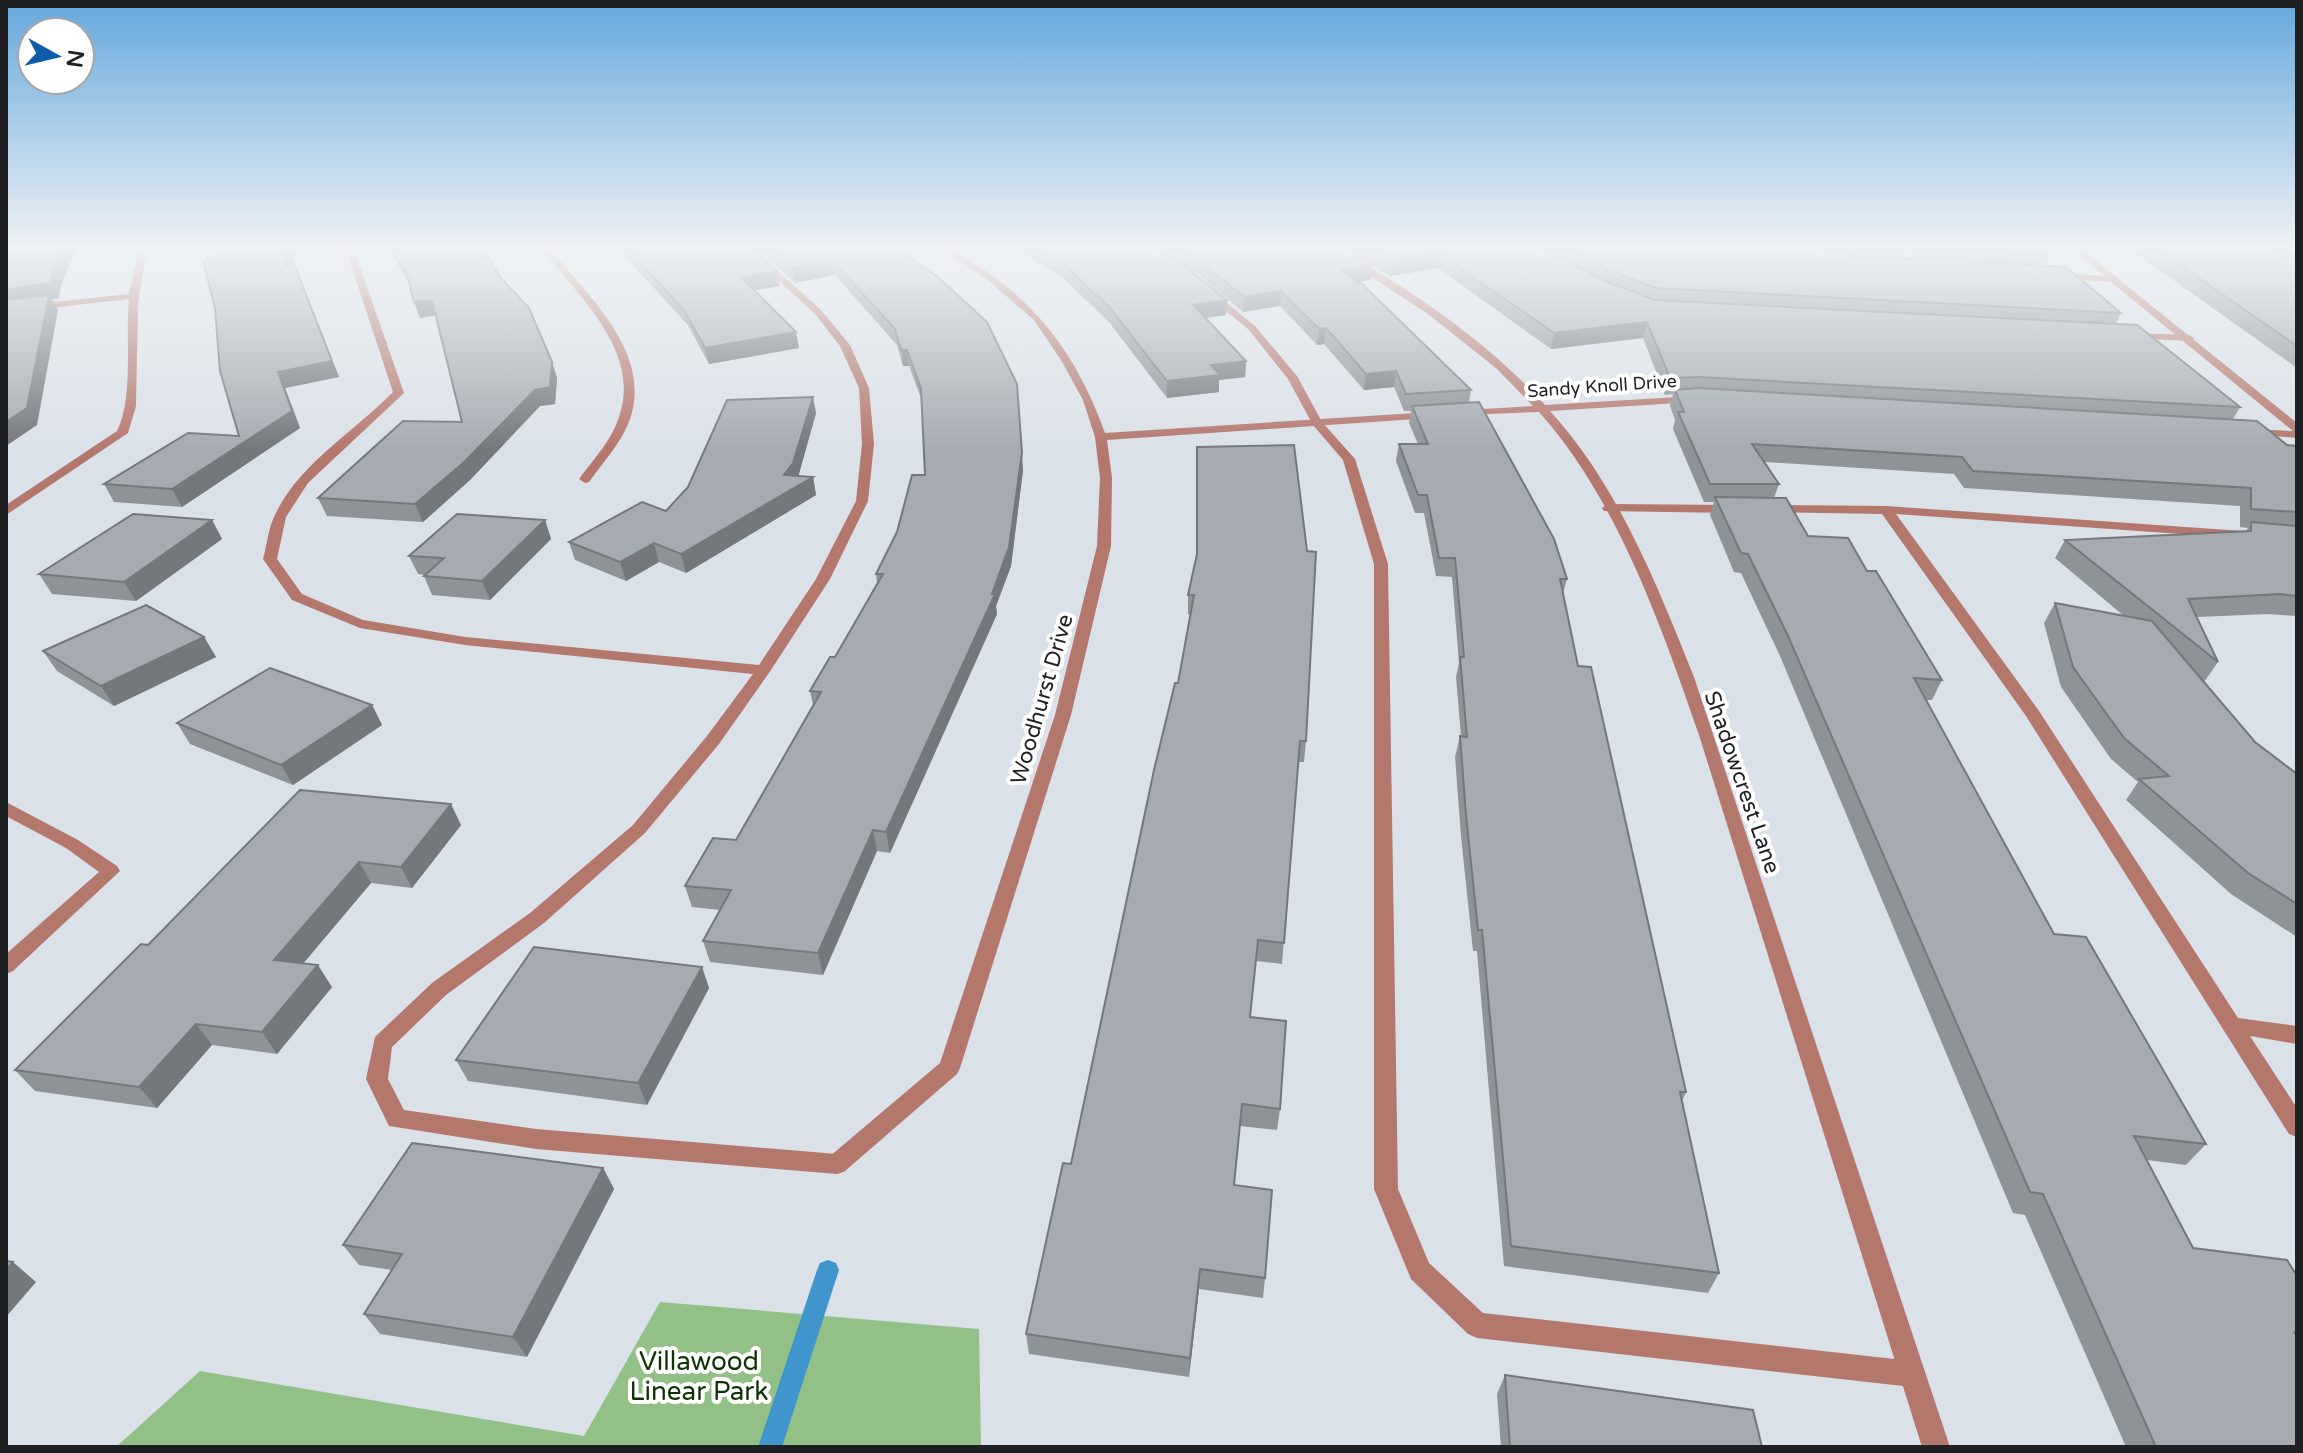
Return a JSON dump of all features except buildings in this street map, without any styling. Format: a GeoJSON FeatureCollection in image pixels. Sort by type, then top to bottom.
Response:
{"type":"FeatureCollection","features":[{"type":"Feature","properties":{"kind":"street"},"geometry":{"type":"LineString","coordinates":[[6,511],[122,433],[133,414],[131,358],[134,315]]}},
{"type":"Feature","properties":{"kind":"street"},"geometry":{"type":"LineString","coordinates":[[372,315],[399,393],[373,422],[333,450],[301,484],[280,518],[270,559],[297,597],[360,624],[420,634],[763,670],[823,579],[862,501],[868,444],[864,388],[845,345],[820,315]]}},
{"type":"Feature","properties":{"kind":"street"},"geometry":{"type":"LineString","coordinates":[[585,479],[624,421],[630,401],[630,378],[619,349],[598,315]]}},
{"type":"Feature","properties":{"kind":"street","name":"Woodhurst Drive"},"geometry":{"type":"LineString","coordinates":[[763,670],[713,740],[639,829],[537,918],[439,989],[382,1043],[377,1079],[397,1119],[536,1139],[837,1164],[949,1068],[1063,715],[1104,546],[1106,478],[1101,437],[1073,373],[1033,315]]}},
{"type":"Feature","properties":{"kind":"street"},"geometry":{"type":"LineString","coordinates":[[1236,315],[1252,328],[1293,378],[1317,423],[1349,459],[1381,564],[1386,1189],[1420,1271],[1477,1325],[1912,1374]]}},
{"type":"Feature","properties":{"kind":"street","name":"Shadowcrest Lane"},"geometry":{"type":"LineString","coordinates":[[1435,315],[1485,354],[1540,408],[1578,453],[1657,600],[1741,842],[1936,1447]]}},
{"type":"Feature","properties":{"kind":"street"},"geometry":{"type":"LineString","coordinates":[[2160,315],[2297,429]]}},
{"type":"Feature","properties":{"kind":"street"},"geometry":{"type":"LineString","coordinates":[[2126,335],[2189,338]]}},
{"type":"Feature","properties":{"kind":"street","name":"Sandy Knoll Drive"},"geometry":{"type":"LineString","coordinates":[[1101,437],[1706,399]]}},
{"type":"Feature","properties":{"kind":"street"},"geometry":{"type":"LineString","coordinates":[[2234,431],[2297,435]]}},
{"type":"Feature","properties":{"kind":"street"},"geometry":{"type":"LineString","coordinates":[[1608,508],[1747,509]]}},
{"type":"Feature","properties":{"kind":"street"},"geometry":{"type":"LineString","coordinates":[[1763,509],[1886,510],[2250,535]]}},
{"type":"Feature","properties":{"kind":"street"},"geometry":{"type":"LineString","coordinates":[[1886,510],[2033,714],[2297,1127]]}},
{"type":"Feature","properties":{"kind":"street"},"geometry":{"type":"LineString","coordinates":[[6,808],[72,844],[111,871],[6,966]]}},
{"type":"Feature","properties":{"kind":"street"},"geometry":{"type":"LineString","coordinates":[[2232,1025],[2297,1035]]}},
{"type":"Feature","properties":{"kind":"green space","name":"Villawood Linear Park"},"geometry":{"type":"Polygon","coordinates":[[[660,1302],[979,1329],[981,1447],[116,1447],[200,1371],[584,1436],[660,1302]]]}},
{"type":"Feature","properties":{"kind":"waterway"},"geometry":{"type":"LineString","coordinates":[[770,1447],[828,1270]]}}]}
